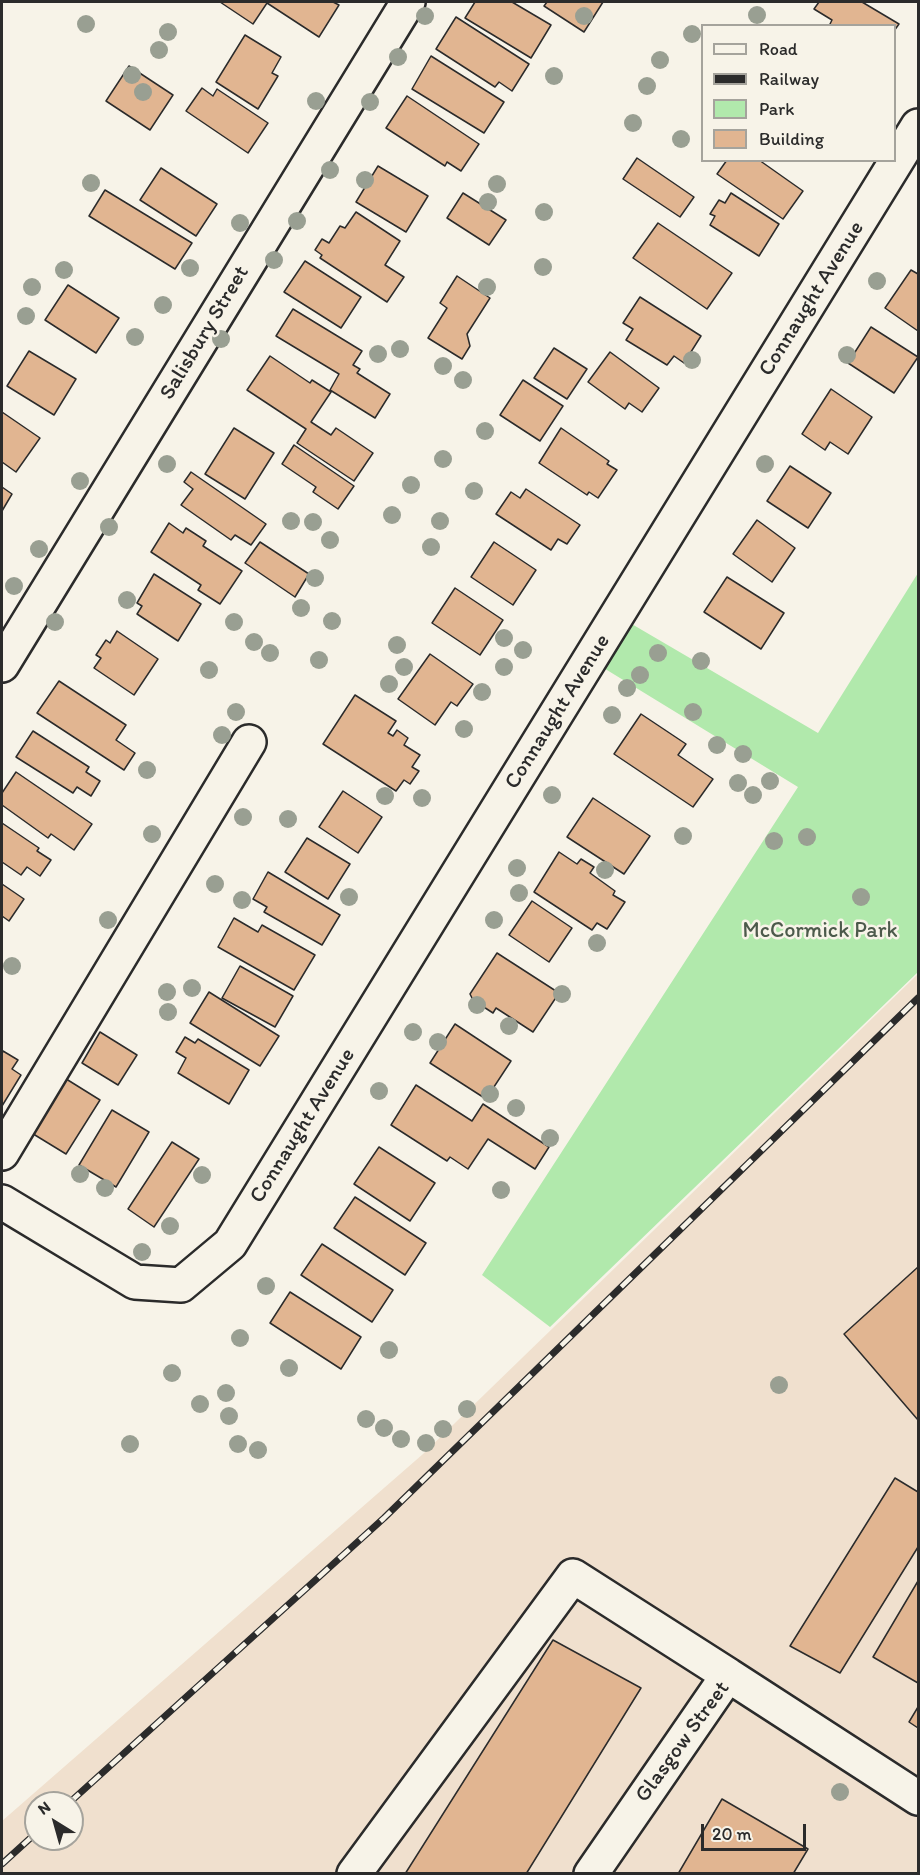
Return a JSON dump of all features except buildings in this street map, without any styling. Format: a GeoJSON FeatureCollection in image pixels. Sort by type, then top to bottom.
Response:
{"type":"FeatureCollection","features":[{"type":"Feature","properties":{"kind":"street","name":"Salisbury Street"},"geometry":{"type":"LineString","coordinates":[[2,665],[408,2]]}},
{"type":"Feature","properties":{"kind":"street","name":"Connaught Avenue"},"geometry":{"type":"LineString","coordinates":[[896,162],[918,126]]}},
{"type":"Feature","properties":{"kind":"street","name":"Connaught Avenue"},"geometry":{"type":"LineString","coordinates":[[2,1202],[135,1282],[181,1285],[230,1244],[896,162]]}},
{"type":"Feature","properties":{"kind":"street"},"geometry":{"type":"LineString","coordinates":[[2,1153],[249,742]]}},
{"type":"Feature","properties":{"kind":"street"},"geometry":{"type":"LineString","coordinates":[[354,1874],[573,1576],[728,1675]]}},
{"type":"Feature","properties":{"kind":"street","name":"Glasgow Street"},"geometry":{"type":"LineString","coordinates":[[591,1874],[728,1675],[918,1798]]}},
{"type":"Feature","properties":{"kind":"shaded area"},"geometry":{"type":"Polygon","coordinates":[[[918,974],[918,1873],[2,1873],[2,1821],[24,1802],[24,1851],[84,1851],[84,1791],[36,1791],[423,1454],[918,974]]]}},
{"type":"Feature","properties":{"kind":"green space","name":"McCormick Park"},"geometry":{"type":"Polygon","coordinates":[[[918,573],[918,972],[550,1327],[482,1275],[798,787],[602,667],[630,623],[818,733],[918,573]]]}},
{"type":"Feature","properties":{"kind":"railway"},"geometry":{"type":"LineString","coordinates":[[82,1791],[384,1518],[918,998]]}},
{"type":"Feature","properties":{"kind":"railway"},"geometry":{"type":"LineString","coordinates":[[2,1864],[24,1844]]}}]}
